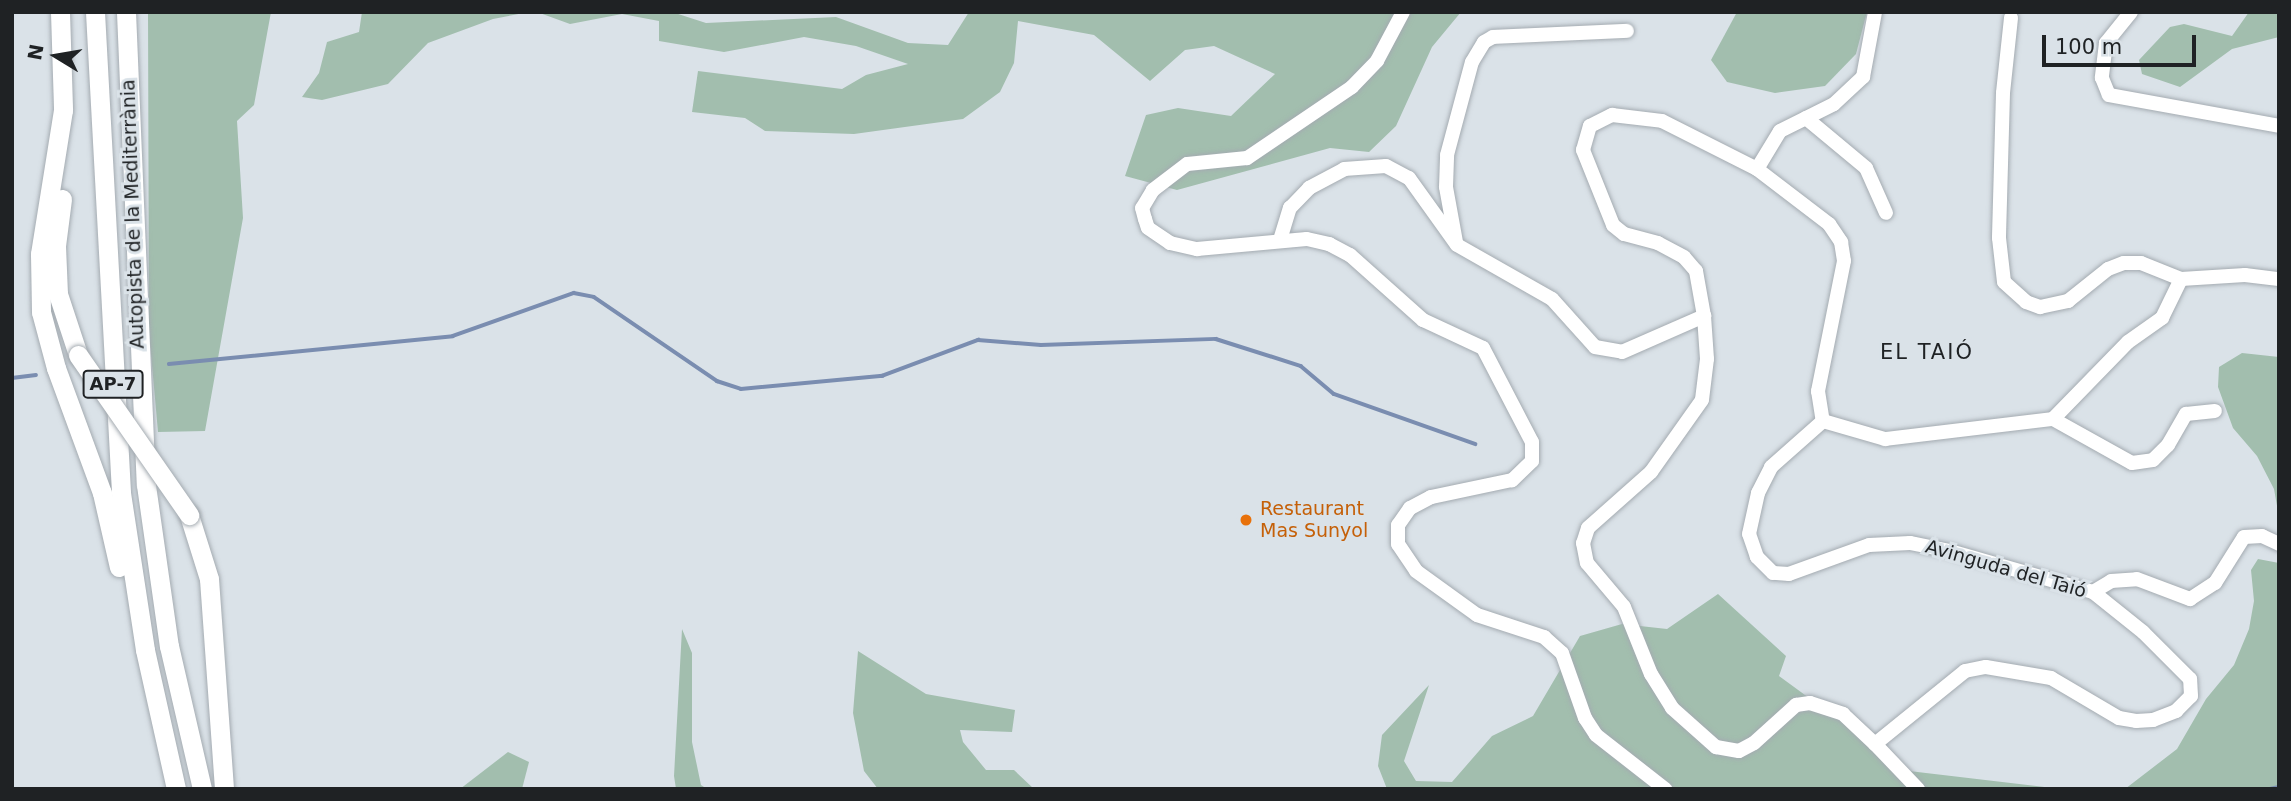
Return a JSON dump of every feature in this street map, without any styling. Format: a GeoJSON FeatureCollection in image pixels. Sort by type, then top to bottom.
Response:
{"type":"FeatureCollection","features":[{"type":"Feature","properties":{"kind":"highway"},"geometry":{"type":"LineString","coordinates":[[60,12],[62,110],[40,254],[41,312],[102,493],[143,678],[167,752]]}},
{"type":"Feature","properties":{"kind":"highway"},"geometry":{"type":"LineString","coordinates":[[71,12],[74,108],[56,271],[63,317],[78,355],[189,515],[204,554],[212,604],[224,789]]}},
{"type":"Feature","properties":{"kind":"highway","name":"Autopista de la Mediterrània"},"geometry":{"type":"LineString","coordinates":[[95,12],[121,493],[141,624],[176,789]]}},
{"type":"Feature","properties":{"kind":"highway","name":"Autopista de la Mediterrània"},"geometry":{"type":"LineString","coordinates":[[126,12],[146,485],[169,646],[202,789]]}},
{"type":"Feature","properties":{"kind":"street"},"geometry":{"type":"LineString","coordinates":[[1403,12],[1377,61],[1352,87],[1247,158],[1187,164],[1153,190],[1142,208],[1149,228],[1170,243],[1223,248],[1307,239],[1350,255],[1423,320],[1474,342],[1491,358],[1507,402],[1532,442],[1532,461],[1512,480],[1431,497],[1410,508],[1398,525],[1398,544],[1416,571],[1477,615],[1544,637],[1562,653],[1585,718],[1596,735],[1665,789]]}},
{"type":"Feature","properties":{"kind":"street"},"geometry":{"type":"LineString","coordinates":[[1757,169],[1772,139],[1850,93],[1863,77],[1875,12]]}},
{"type":"Feature","properties":{"kind":"street"},"geometry":{"type":"LineString","coordinates":[[2131,12],[2106,43],[2102,78],[2109,95],[2278,125]]}},
{"type":"Feature","properties":{"kind":"street"},"geometry":{"type":"LineString","coordinates":[[2011,14],[2003,93],[1999,238],[2004,282],[2026,302],[2040,307],[2068,301],[2108,268],[2124,262],[2141,263],[2181,279],[2245,275],[2279,279]]}},
{"type":"Feature","properties":{"kind":"street"},"geometry":{"type":"LineString","coordinates":[[1457,245],[1446,187],[1447,155],[1472,62],[1484,42],[1493,37],[1627,31]]}},
{"type":"Feature","properties":{"kind":"street"},"geometry":{"type":"LineString","coordinates":[[1918,789],[1843,714],[1810,704],[1797,705],[1755,743],[1739,751],[1716,747],[1672,708],[1651,674],[1624,607],[1587,564],[1583,543],[1587,528],[1651,472],[1702,400],[1707,359],[1704,316],[1696,271],[1684,257],[1658,243],[1617,230],[1595,186],[1583,150],[1584,137],[1590,126],[1612,115],[1648,118],[1677,126],[1757,169],[1829,224],[1841,242],[1844,261],[1818,391],[1823,421],[1885,439],[2053,419],[2133,463],[2153,460],[2168,445],[2186,414],[2215,411]]}},
{"type":"Feature","properties":{"kind":"street"},"geometry":{"type":"LineString","coordinates":[[1806,118],[1866,168],[1886,213]]}},
{"type":"Feature","properties":{"kind":"street"},"geometry":{"type":"LineString","coordinates":[[1280,240],[1284,218],[1309,188],[1344,169],[1376,165],[1409,178],[1457,245],[1552,299],[1595,347],[1622,352],[1704,316]]}},
{"type":"Feature","properties":{"kind":"street"},"geometry":{"type":"LineString","coordinates":[[2053,419],[2129,342],[2162,318],[2181,279]]}},
{"type":"Feature","properties":{"kind":"street","name":"Avinguda del Taió"},"geometry":{"type":"LineString","coordinates":[[1823,421],[1771,467],[1758,494],[1749,534],[1756,557],[1773,573],[1790,574],[1869,545],[1910,543],[2093,592],[2143,632],[2190,679],[2191,696],[2176,711],[2153,720],[2119,718],[2051,678],[1986,667],[1965,671],[1875,744]]}},
{"type":"Feature","properties":{"kind":"street"},"geometry":{"type":"LineString","coordinates":[[2093,592],[2111,581],[2137,579],[2190,599],[2215,583],[2244,537],[2262,536],[2279,544]]}},
{"type":"Feature","properties":{"kind":"green space"},"geometry":{"type":"Polygon","coordinates":[[[148,12],[271,12],[254,105],[237,121],[243,218],[205,431],[158,432],[149,332],[148,12]]]}},
{"type":"Feature","properties":{"kind":"green space"},"geometry":{"type":"Polygon","coordinates":[[[362,12],[529,12],[493,19],[428,43],[388,84],[322,100],[302,97],[319,73],[327,42],[359,32],[362,12]]]}},
{"type":"Feature","properties":{"kind":"green space"},"geometry":{"type":"Polygon","coordinates":[[[537,12],[672,12],[706,23],[836,17],[908,43],[948,45],[969,12],[1461,12],[1432,47],[1396,126],[1369,152],[1330,148],[1177,190],[1125,176],[1146,115],[1178,108],[1231,116],[1275,74],[1214,46],[1185,50],[1150,81],[1094,35],[1018,21],[1014,63],[1000,92],[963,119],[854,134],[765,131],[745,118],[692,112],[698,71],[842,89],[866,75],[908,64],[856,46],[804,37],[724,52],[659,41],[659,21],[622,14],[570,24],[537,12]]]}},
{"type":"Feature","properties":{"kind":"green space"},"geometry":{"type":"Polygon","coordinates":[[[1737,12],[1867,12],[1856,54],[1825,86],[1775,93],[1727,82],[1711,60],[1737,12]]]}},
{"type":"Feature","properties":{"kind":"green space"},"geometry":{"type":"Polygon","coordinates":[[[2249,12],[2279,12],[2279,37],[2232,49],[2180,87],[2142,74],[2139,60],[2170,27],[2184,24],[2232,36],[2249,12]]]}},
{"type":"Feature","properties":{"kind":"green space"},"geometry":{"type":"Polygon","coordinates":[[[2242,353],[2279,357],[2279,517],[2274,489],[2257,456],[2233,428],[2218,387],[2219,367],[2242,353]]]}},
{"type":"Feature","properties":{"kind":"green space"},"geometry":{"type":"Polygon","coordinates":[[[2258,559],[2279,563],[2279,789],[2125,789],[2177,749],[2206,699],[2234,665],[2249,629],[2254,601],[2251,570],[2258,559]]]}},
{"type":"Feature","properties":{"kind":"green space"},"geometry":{"type":"Polygon","coordinates":[[[1718,594],[1786,656],[1779,676],[1909,771],[2061,789],[1387,789],[1378,766],[1382,735],[1429,685],[1404,761],[1416,781],[1452,782],[1492,736],[1533,716],[1580,636],[1622,624],[1667,629],[1718,594]]]}},
{"type":"Feature","properties":{"kind":"green space"},"geometry":{"type":"Polygon","coordinates":[[[682,629],[692,653],[692,742],[701,785],[707,789],[676,789],[674,776],[682,629]]]}},
{"type":"Feature","properties":{"kind":"green space"},"geometry":{"type":"Polygon","coordinates":[[[858,651],[926,694],[1015,710],[1012,732],[960,730],[963,742],[986,770],[1014,770],[1034,789],[878,789],[864,771],[853,713],[858,651]]]}},
{"type":"Feature","properties":{"kind":"green space"},"geometry":{"type":"Polygon","coordinates":[[[508,752],[529,762],[522,789],[460,789],[508,752]]]}},
{"type":"Feature","properties":{"kind":"waterway"},"geometry":{"type":"LineString","coordinates":[[169,364],[453,336],[574,293],[594,297],[717,381],[741,389],[882,376],[978,340],[1041,345],[1216,339],[1301,366],[1334,394],[1475,444]]}},
{"type":"Feature","properties":{"kind":"waterway"},"geometry":{"type":"LineString","coordinates":[[12,378],[36,375]]}},
{"type":"Feature","properties":{"kind":"waterway"},"geometry":{"type":"LineString","coordinates":[[2270,789],[2279,787]]}},
{"type":"Feature","properties":{"kind":"place","name":"Restaurant Mas Sunyol"},"geometry":{"type":"Point","coordinates":[1246,520]}},
{"type":"Feature","properties":{"kind":"district","name":"EL TAIÓ"},"geometry":{"type":"Point","coordinates":[1927,352]}}]}
